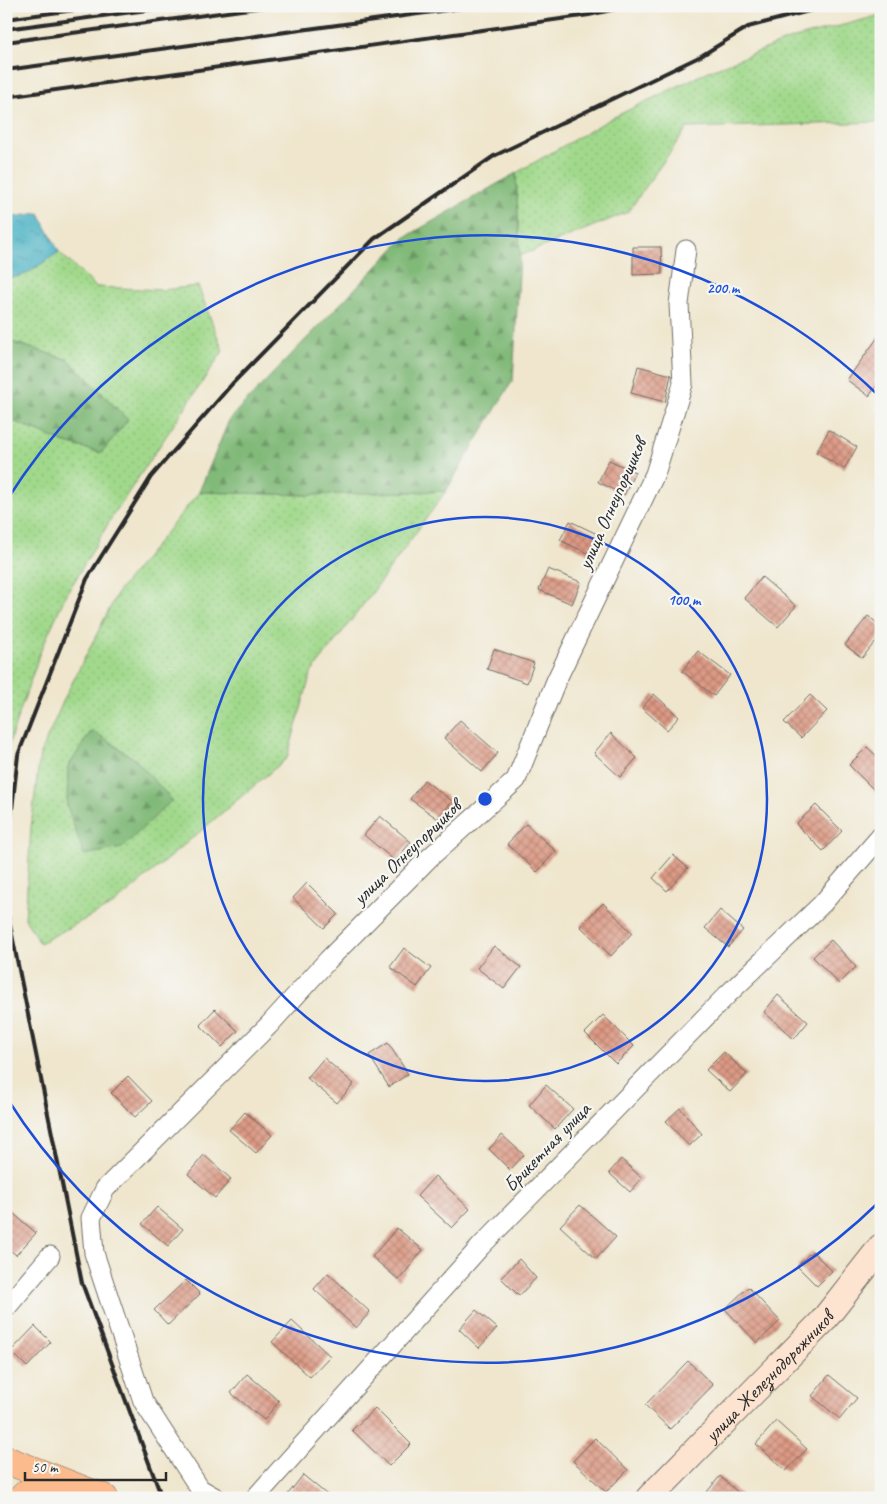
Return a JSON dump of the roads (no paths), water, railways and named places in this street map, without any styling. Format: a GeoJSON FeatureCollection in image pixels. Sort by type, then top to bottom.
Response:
{"type":"FeatureCollection","features":[{"type":"Feature","properties":{"kind":"main road"},"geometry":{"type":"LineString","coordinates":[[6,1460],[104,1498]]}},
{"type":"Feature","properties":{"kind":"main road"},"geometry":{"type":"LineString","coordinates":[[6,1472],[15,1470],[34,1471]]}},
{"type":"Feature","properties":{"kind":"main road"},"geometry":{"type":"LineString","coordinates":[[22,1498],[28,1491],[42,1486],[72,1485]]}},
{"type":"Feature","properties":{"kind":"street","name":"улица Огнеупорщиков"},"geometry":{"type":"LineString","coordinates":[[216,1498],[200,1489],[144,1401],[94,1253],[91,1218],[105,1189],[269,1025],[328,960],[428,859],[516,780],[556,681],[658,465],[683,384],[679,304],[686,250]]}},
{"type":"Feature","properties":{"kind":"street","name":"Брикетная улица"},"geometry":{"type":"LineString","coordinates":[[255,1498],[481,1246],[727,995],[822,904],[881,836]]}},
{"type":"Feature","properties":{"kind":"street","name":"улица Железнодорожников"},"geometry":{"type":"LineString","coordinates":[[649,1498],[822,1322],[881,1247]]}},
{"type":"Feature","properties":{"kind":"street"},"geometry":{"type":"LineString","coordinates":[[6,1308],[50,1256]]}},
{"type":"Feature","properties":{"kind":"water"},"geometry":{"type":"Polygon","coordinates":[[[39,213],[59,252],[26,274],[6,279],[6,218],[39,213]]]}},
{"type":"Feature","properties":{"kind":"railway"},"geometry":{"type":"LineString","coordinates":[[6,19],[105,6]]}},
{"type":"Feature","properties":{"kind":"railway"},"geometry":{"type":"LineString","coordinates":[[6,29],[177,6]]}},
{"type":"Feature","properties":{"kind":"railway"},"geometry":{"type":"LineString","coordinates":[[6,42],[272,6]]}},
{"type":"Feature","properties":{"kind":"railway"},"geometry":{"type":"LineString","coordinates":[[6,70],[477,6]]}},
{"type":"Feature","properties":{"kind":"railway"},"geometry":{"type":"LineString","coordinates":[[6,97],[589,15],[629,6]]}},
{"type":"Feature","properties":{"kind":"railway"},"geometry":{"type":"LineString","coordinates":[[6,864],[18,755],[87,579],[151,477],[232,384],[374,239],[494,156],[701,56],[748,27],[828,6]]}},
{"type":"Feature","properties":{"kind":"railway"},"geometry":{"type":"LineString","coordinates":[[6,905],[82,1283],[162,1498]]}}]}
